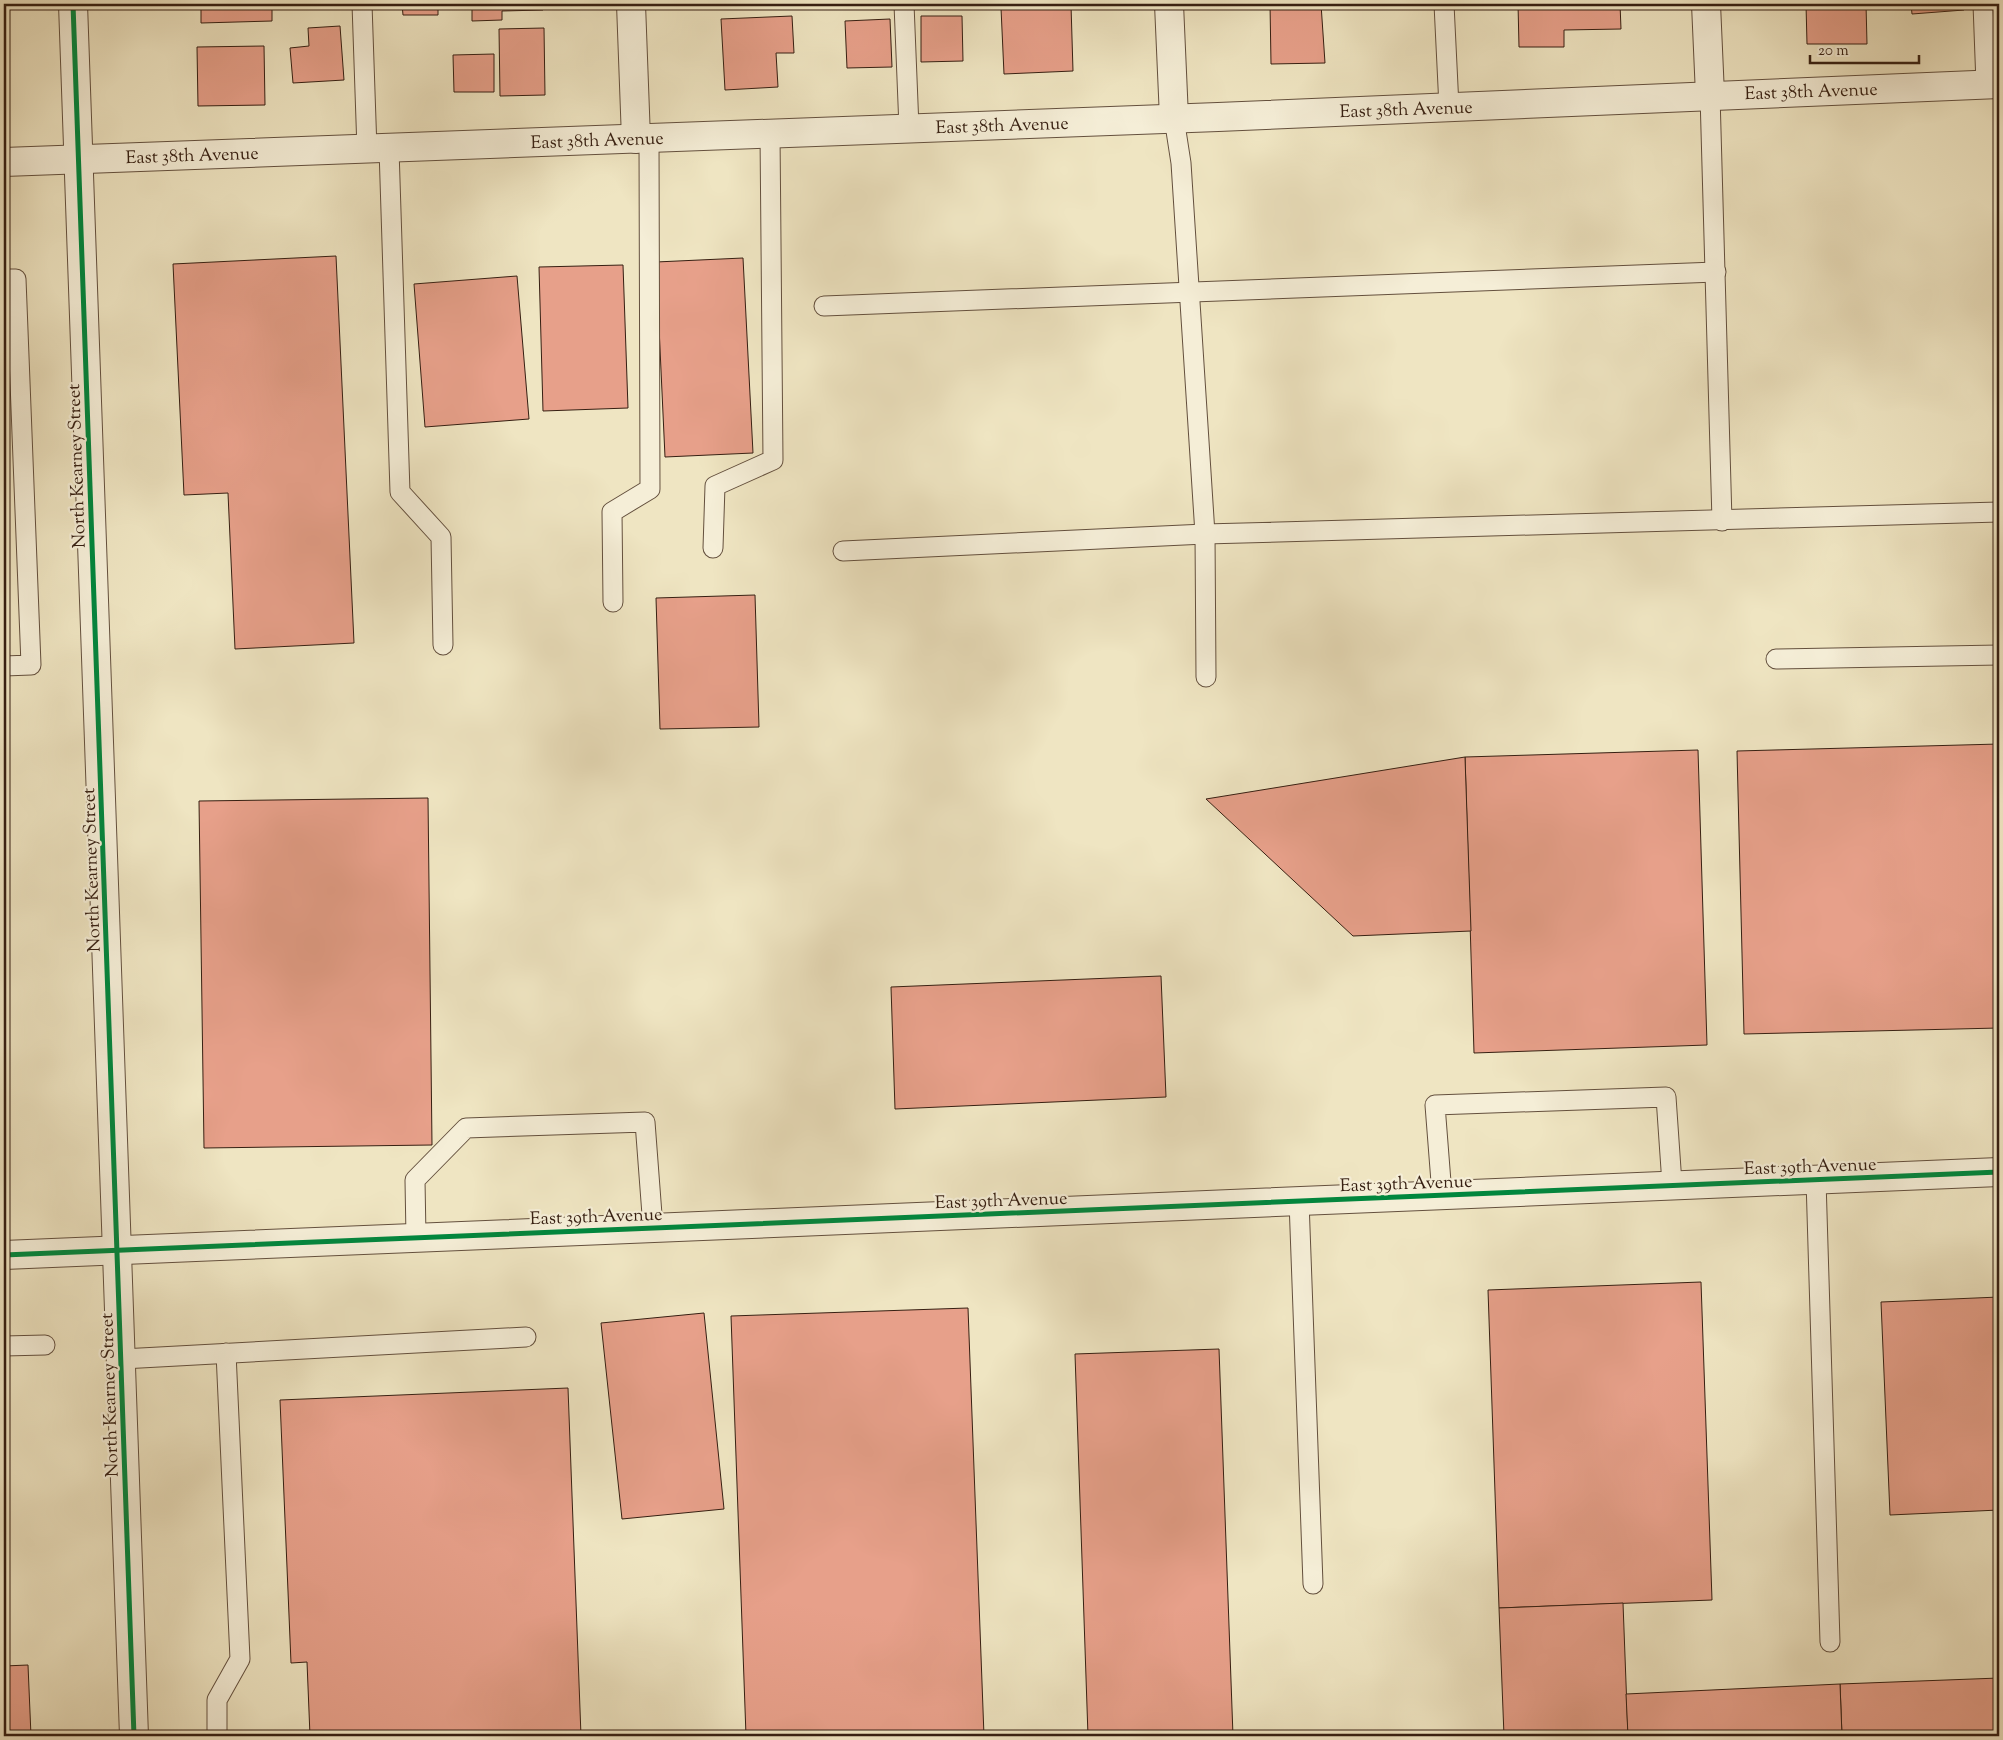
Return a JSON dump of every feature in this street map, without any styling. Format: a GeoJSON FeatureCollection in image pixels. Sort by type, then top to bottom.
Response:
{"type":"FeatureCollection","features":[{"type":"Feature","properties":{"kind":"street","name":"North Kearney Street"},"geometry":{"type":"LineString","coordinates":[[73,4],[134,1736]]}},
{"type":"Feature","properties":{"kind":"street"},"geometry":{"type":"LineString","coordinates":[[631,4],[643,139]]}},
{"type":"Feature","properties":{"kind":"street"},"geometry":{"type":"LineString","coordinates":[[1169,4],[1174,118]]}},
{"type":"Feature","properties":{"kind":"street"},"geometry":{"type":"LineString","coordinates":[[1706,4],[1710,95]]}},
{"type":"Feature","properties":{"kind":"street","name":"East 38th Avenue"},"geometry":{"type":"LineString","coordinates":[[4,162],[643,139],[1993,84]]}},
{"type":"Feature","properties":{"kind":"street","name":"East 39th Avenue"},"geometry":{"type":"LineString","coordinates":[[4,1255],[1672,1184],[1999,1172]]}},
{"type":"Feature","properties":{"kind":"lane"},"geometry":{"type":"LineString","coordinates":[[362,4],[378,149],[400,492],[441,537],[443,645]]}},
{"type":"Feature","properties":{"kind":"lane"},"geometry":{"type":"LineString","coordinates":[[904,4],[909,128]]}},
{"type":"Feature","properties":{"kind":"lane"},"geometry":{"type":"LineString","coordinates":[[1444,4],[1449,107]]}},
{"type":"Feature","properties":{"kind":"lane"},"geometry":{"type":"LineString","coordinates":[[1983,4],[1993,84]]}},
{"type":"Feature","properties":{"kind":"lane"},"geometry":{"type":"LineString","coordinates":[[1710,95],[1722,521]]}},
{"type":"Feature","properties":{"kind":"lane"},"geometry":{"type":"LineString","coordinates":[[1174,118],[1181,163],[1205,534],[1206,677]]}},
{"type":"Feature","properties":{"kind":"lane"},"geometry":{"type":"LineString","coordinates":[[713,548],[715,486],[773,460],[770,134]]}},
{"type":"Feature","properties":{"kind":"lane"},"geometry":{"type":"LineString","coordinates":[[613,602],[612,512],[650,488],[643,139]]}},
{"type":"Feature","properties":{"kind":"lane"},"geometry":{"type":"LineString","coordinates":[[824,306],[1716,272]]}},
{"type":"Feature","properties":{"kind":"lane"},"geometry":{"type":"LineString","coordinates":[[4,279],[16,279],[31,665],[4,666]]}},
{"type":"Feature","properties":{"kind":"lane"},"geometry":{"type":"LineString","coordinates":[[843,551],[1205,534],[1999,512]]}},
{"type":"Feature","properties":{"kind":"lane"},"geometry":{"type":"LineString","coordinates":[[1776,659],[1999,655]]}},
{"type":"Feature","properties":{"kind":"lane"},"geometry":{"type":"LineString","coordinates":[[1442,1195],[1436,1105],[1666,1097],[1672,1184]]}},
{"type":"Feature","properties":{"kind":"lane"},"geometry":{"type":"LineString","coordinates":[[416,1237],[415,1180],[466,1128],[644,1122],[653,1228]]}},
{"type":"Feature","properties":{"kind":"lane"},"geometry":{"type":"LineString","coordinates":[[1816,1180],[1830,1642]]}},
{"type":"Feature","properties":{"kind":"lane"},"geometry":{"type":"LineString","coordinates":[[1299,1201],[1313,1584]]}},
{"type":"Feature","properties":{"kind":"lane"},"geometry":{"type":"LineString","coordinates":[[122,1359],[526,1338]]}},
{"type":"Feature","properties":{"kind":"lane"},"geometry":{"type":"LineString","coordinates":[[4,1346],[45,1345]]}},
{"type":"Feature","properties":{"kind":"lane"},"geometry":{"type":"LineString","coordinates":[[217,1736],[217,1700],[240,1659],[226,1353]]}},
{"type":"Feature","properties":{"kind":"building"},"geometry":{"type":"Polygon","coordinates":[[[201,4],[272,4],[272,21],[201,23],[201,4]]]}},
{"type":"Feature","properties":{"kind":"building"},"geometry":{"type":"Polygon","coordinates":[[[402,4],[438,4],[438,15],[403,15],[402,4]]]}},
{"type":"Feature","properties":{"kind":"building"},"geometry":{"type":"Polygon","coordinates":[[[472,4],[542,4],[543,10],[502,11],[502,20],[472,21],[472,4]]]}},
{"type":"Feature","properties":{"kind":"building"},"geometry":{"type":"Polygon","coordinates":[[[1270,4],[1321,4],[1325,63],[1271,64],[1270,4]]]}},
{"type":"Feature","properties":{"kind":"building"},"geometry":{"type":"Polygon","coordinates":[[[1518,4],[1620,4],[1621,29],[1564,30],[1564,47],[1519,47],[1518,4]]]}},
{"type":"Feature","properties":{"kind":"building"},"geometry":{"type":"Polygon","coordinates":[[[1806,4],[1866,4],[1867,44],[1807,44],[1806,4]]]}},
{"type":"Feature","properties":{"kind":"building"},"geometry":{"type":"Polygon","coordinates":[[[1911,4],[1964,4],[1964,10],[1912,14],[1911,4]]]}},
{"type":"Feature","properties":{"kind":"building"},"geometry":{"type":"Polygon","coordinates":[[[1071,5],[1073,71],[1004,74],[1001,8],[1071,5]]]}},
{"type":"Feature","properties":{"kind":"building"},"geometry":{"type":"Polygon","coordinates":[[[792,16],[794,53],[776,53],[778,87],[725,90],[721,19],[792,16]]]}},
{"type":"Feature","properties":{"kind":"building"},"geometry":{"type":"Polygon","coordinates":[[[921,16],[962,16],[963,61],[921,62],[921,16]]]}},
{"type":"Feature","properties":{"kind":"building"},"geometry":{"type":"Polygon","coordinates":[[[890,19],[892,67],[847,68],[845,21],[890,19]]]}},
{"type":"Feature","properties":{"kind":"building"},"geometry":{"type":"Polygon","coordinates":[[[340,26],[344,80],[293,83],[290,48],[309,46],[308,28],[340,26]]]}},
{"type":"Feature","properties":{"kind":"building"},"geometry":{"type":"Polygon","coordinates":[[[544,28],[545,95],[500,96],[499,29],[544,28]]]}},
{"type":"Feature","properties":{"kind":"building"},"geometry":{"type":"Polygon","coordinates":[[[264,46],[265,105],[198,106],[197,47],[264,46]]]}},
{"type":"Feature","properties":{"kind":"building"},"geometry":{"type":"Polygon","coordinates":[[[494,54],[494,92],[454,92],[453,55],[494,54]]]}},
{"type":"Feature","properties":{"kind":"building"},"geometry":{"type":"Polygon","coordinates":[[[336,256],[354,643],[235,649],[228,493],[184,495],[173,264],[336,256]]]}},
{"type":"Feature","properties":{"kind":"building"},"geometry":{"type":"Polygon","coordinates":[[[743,258],[753,453],[665,457],[656,262],[743,258]]]}},
{"type":"Feature","properties":{"kind":"building"},"geometry":{"type":"Polygon","coordinates":[[[623,265],[628,408],[543,411],[539,267],[623,265]]]}},
{"type":"Feature","properties":{"kind":"building"},"geometry":{"type":"Polygon","coordinates":[[[517,276],[529,419],[425,427],[414,284],[517,276]]]}},
{"type":"Feature","properties":{"kind":"building"},"geometry":{"type":"Polygon","coordinates":[[[4,535],[9,608],[4,609],[4,535]]]}},
{"type":"Feature","properties":{"kind":"building"},"geometry":{"type":"Polygon","coordinates":[[[755,595],[759,727],[660,729],[656,598],[755,595]]]}},
{"type":"Feature","properties":{"kind":"building"},"geometry":{"type":"Polygon","coordinates":[[[1999,744],[1999,1028],[1744,1034],[1737,751],[1999,744]]]}},
{"type":"Feature","properties":{"kind":"building"},"geometry":{"type":"Polygon","coordinates":[[[1698,750],[1707,1045],[1474,1053],[1465,757],[1698,750]]]}},
{"type":"Feature","properties":{"kind":"building"},"geometry":{"type":"Polygon","coordinates":[[[1465,757],[1471,931],[1353,936],[1206,799],[1465,757]]]}},
{"type":"Feature","properties":{"kind":"building"},"geometry":{"type":"Polygon","coordinates":[[[428,798],[432,1145],[204,1148],[199,801],[428,798]]]}},
{"type":"Feature","properties":{"kind":"building"},"geometry":{"type":"Polygon","coordinates":[[[1161,976],[1166,1097],[895,1109],[891,987],[1161,976]]]}},
{"type":"Feature","properties":{"kind":"building"},"geometry":{"type":"Polygon","coordinates":[[[1701,1282],[1712,1600],[1499,1608],[1488,1290],[1701,1282]]]}},
{"type":"Feature","properties":{"kind":"building"},"geometry":{"type":"Polygon","coordinates":[[[1999,1297],[1999,1510],[1890,1515],[1881,1302],[1999,1297]]]}},
{"type":"Feature","properties":{"kind":"building"},"geometry":{"type":"Polygon","coordinates":[[[968,1308],[984,1736],[746,1736],[731,1316],[968,1308]]]}},
{"type":"Feature","properties":{"kind":"building"},"geometry":{"type":"Polygon","coordinates":[[[704,1313],[724,1509],[622,1519],[601,1323],[704,1313]]]}},
{"type":"Feature","properties":{"kind":"building"},"geometry":{"type":"Polygon","coordinates":[[[1219,1349],[1233,1736],[1088,1736],[1075,1354],[1219,1349]]]}},
{"type":"Feature","properties":{"kind":"building"},"geometry":{"type":"Polygon","coordinates":[[[568,1388],[581,1736],[310,1736],[307,1662],[291,1663],[280,1400],[568,1388]]]}},
{"type":"Feature","properties":{"kind":"building"},"geometry":{"type":"Polygon","coordinates":[[[1623,1603],[1628,1736],[1504,1736],[1499,1608],[1623,1603]]]}},
{"type":"Feature","properties":{"kind":"building"},"geometry":{"type":"Polygon","coordinates":[[[28,1665],[31,1736],[4,1736],[4,1666],[28,1665]]]}},
{"type":"Feature","properties":{"kind":"building"},"geometry":{"type":"Polygon","coordinates":[[[1999,1678],[1999,1736],[1842,1736],[1840,1684],[1999,1678]]]}},
{"type":"Feature","properties":{"kind":"building"},"geometry":{"type":"Polygon","coordinates":[[[1840,1684],[1842,1736],[1628,1736],[1626,1694],[1840,1684]]]}},
{"type":"Feature","properties":{"kind":"cycle path"},"geometry":{"type":"LineString","coordinates":[[73,4],[134,1736]]}},
{"type":"Feature","properties":{"kind":"cycle path"},"geometry":{"type":"LineString","coordinates":[[4,1255],[1999,1172]]}}]}
